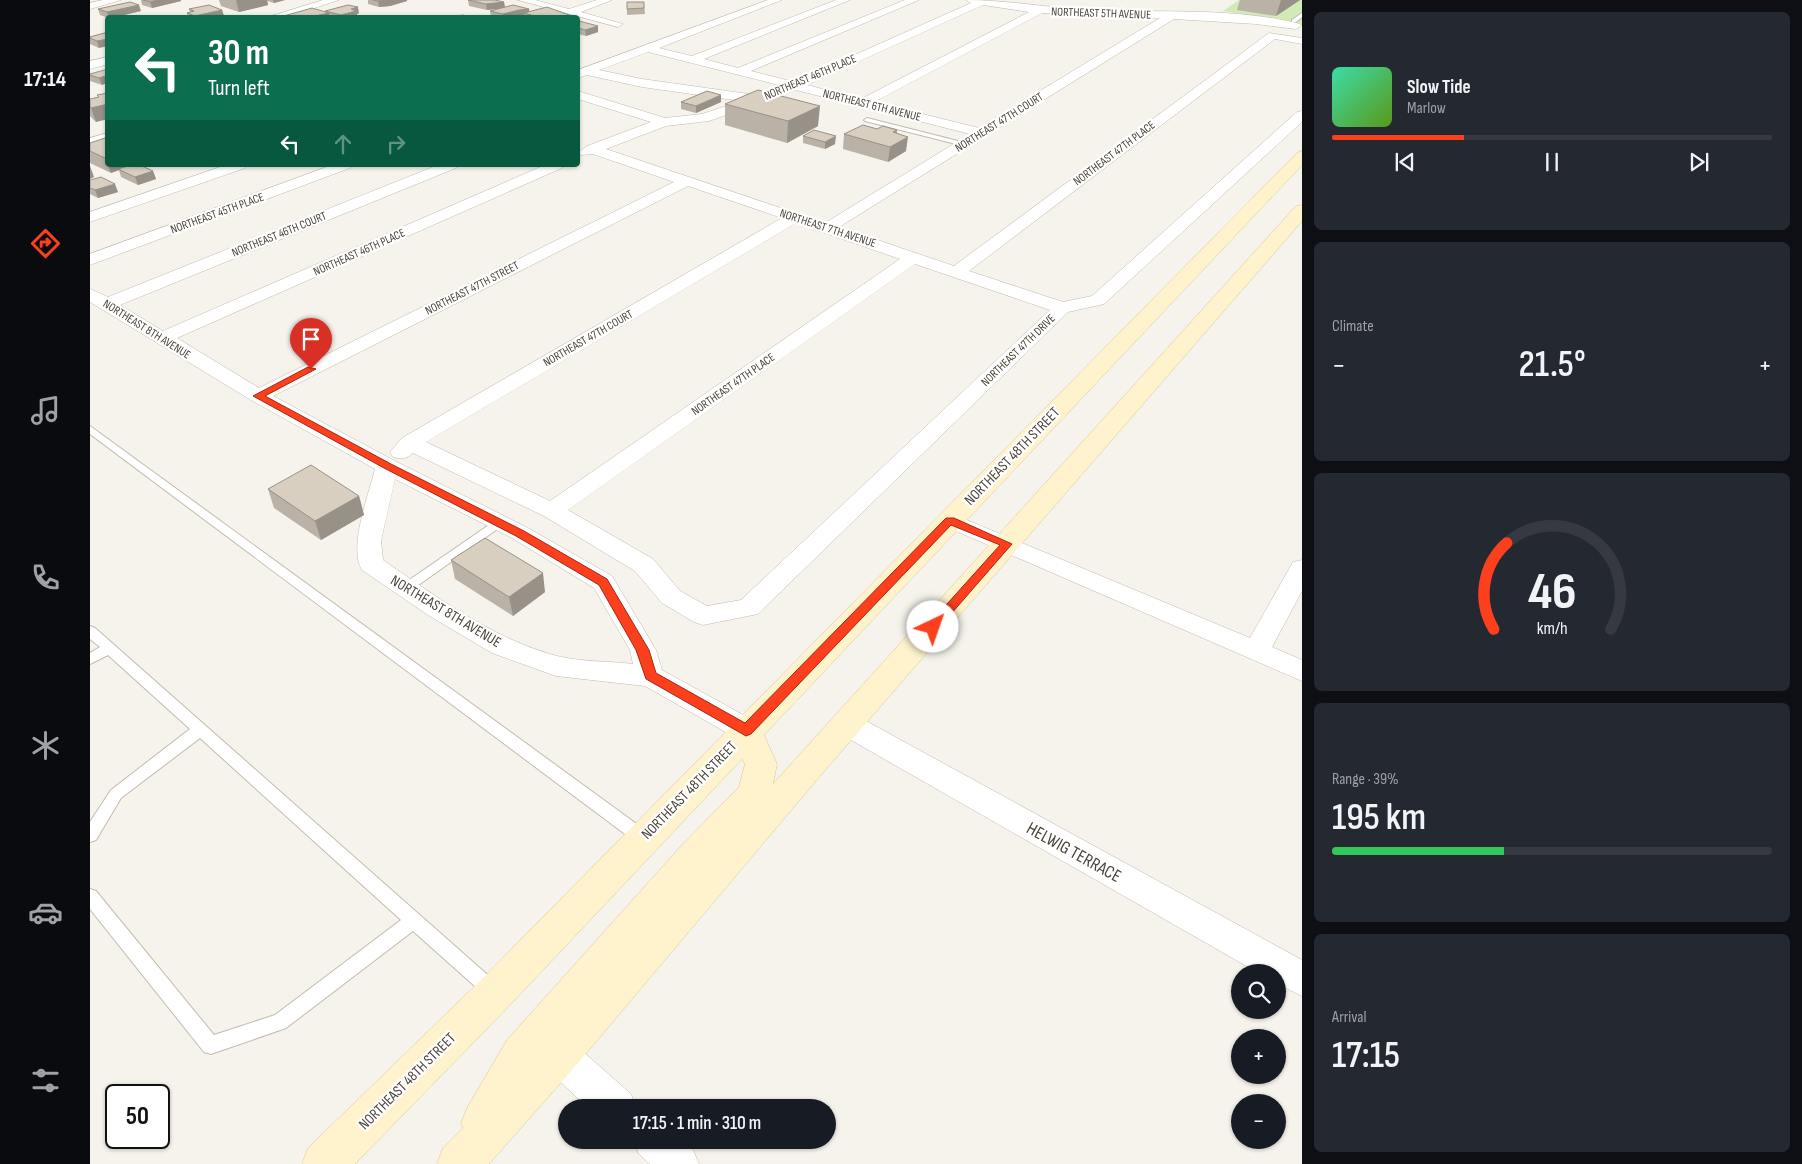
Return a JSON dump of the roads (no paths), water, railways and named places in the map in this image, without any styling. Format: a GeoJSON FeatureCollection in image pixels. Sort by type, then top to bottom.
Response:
{"type":"FeatureCollection","features":[{"type":"Feature","properties":{"kind":"main road","name":"NORTHEAST 48TH STREET"},"geometry":{"type":"LineString","coordinates":[[324,1164],[495,993],[746,730],[1302,156]]}},
{"type":"Feature","properties":{"kind":"main road"},"geometry":{"type":"LineString","coordinates":[[460,1164],[559,1055],[846,724],[1302,210]]}},
{"type":"Feature","properties":{"kind":"main road"},"geometry":{"type":"LineString","coordinates":[[460,1164],[521,1054],[694,856],[754,794],[761,764],[746,730]]}},
{"type":"Feature","properties":{"kind":"street"},"geometry":{"type":"LineString","coordinates":[[90,6],[116,0]]}},
{"type":"Feature","properties":{"kind":"street"},"geometry":{"type":"LineString","coordinates":[[281,15],[334,0]]}},
{"type":"Feature","properties":{"kind":"street"},"geometry":{"type":"LineString","coordinates":[[523,0],[618,24]]}},
{"type":"Feature","properties":{"kind":"street"},"geometry":{"type":"LineString","coordinates":[[568,12],[607,0]]}},
{"type":"Feature","properties":{"kind":"street"},"geometry":{"type":"LineString","coordinates":[[582,73],[777,0]]}},
{"type":"Feature","properties":{"kind":"street"},"geometry":{"type":"LineString","coordinates":[[692,60],[846,0]]}},
{"type":"Feature","properties":{"kind":"street"},"geometry":{"type":"LineString","coordinates":[[738,72],[914,0]]}},
{"type":"Feature","properties":{"kind":"street"},"geometry":{"type":"LineString","coordinates":[[1016,8],[1032,0]]}},
{"type":"Feature","properties":{"kind":"street","name":"NORTHEAST 5TH AVENUE"},"geometry":{"type":"LineString","coordinates":[[976,1],[1038,11],[1148,14],[1167,10],[1298,24]]}},
{"type":"Feature","properties":{"kind":"street","name":"NORTHEAST 46TH PLACE"},"geometry":{"type":"LineString","coordinates":[[580,155],[664,122],[704,118],[795,86],[976,1]]}},
{"type":"Feature","properties":{"kind":"street","name":"NORTHEAST 47TH COURT"},"geometry":{"type":"LineString","coordinates":[[827,228],[982,133],[1167,10]]}},
{"type":"Feature","properties":{"kind":"street"},"geometry":{"type":"LineString","coordinates":[[862,103],[1038,11]]}},
{"type":"Feature","properties":{"kind":"street","name":"NORTHEAST 5TH AVENUE"},"geometry":{"type":"LineString","coordinates":[[1233,18],[1302,32]]}},
{"type":"Feature","properties":{"kind":"street","name":"NORTHEAST 47TH PLACE"},"geometry":{"type":"LineString","coordinates":[[957,272],[1273,35],[1302,41]]}},
{"type":"Feature","properties":{"kind":"street","name":"NORTHEAST 6TH AVENUE"},"geometry":{"type":"LineString","coordinates":[[646,48],[982,133]]}},
{"type":"Feature","properties":{"kind":"street"},"geometry":{"type":"LineString","coordinates":[[90,64],[105,61]]}},
{"type":"Feature","properties":{"kind":"street"},"geometry":{"type":"LineString","coordinates":[[582,73],[757,99]]}},
{"type":"Feature","properties":{"kind":"street"},"geometry":{"type":"LineString","coordinates":[[580,96],[664,122]]}},
{"type":"Feature","properties":{"kind":"street"},"geometry":{"type":"LineString","coordinates":[[587,110],[605,103]]}},
{"type":"Feature","properties":{"kind":"street","name":"NORTHEAST 47TH DRIVE"},"geometry":{"type":"LineString","coordinates":[[552,510],[644,565],[671,597],[703,616],[749,608],[1062,308],[1098,300],[1302,115]]}},
{"type":"Feature","properties":{"kind":"street"},"geometry":{"type":"LineString","coordinates":[[90,143],[105,138]]}},
{"type":"Feature","properties":{"kind":"street","name":"NORTHEAST 7TH AVENUE"},"geometry":{"type":"LineString","coordinates":[[592,149],[1062,308]]}},
{"type":"Feature","properties":{"kind":"street"},"geometry":{"type":"LineString","coordinates":[[90,217],[234,167]]}},
{"type":"Feature","properties":{"kind":"street","name":"NORTHEAST 45TH PLACE"},"geometry":{"type":"LineString","coordinates":[[90,260],[340,167]]}},
{"type":"Feature","properties":{"kind":"street","name":"NORTHEAST 46TH COURT"},"geometry":{"type":"LineString","coordinates":[[98,299],[446,167]]}},
{"type":"Feature","properties":{"kind":"street","name":"NORTHEAST 46TH PLACE"},"geometry":{"type":"LineString","coordinates":[[162,338],[552,167]]}},
{"type":"Feature","properties":{"kind":"street","name":"NORTHEAST 47TH STREET"},"geometry":{"type":"LineString","coordinates":[[258,396],[687,181]]}},
{"type":"Feature","properties":{"kind":"street","name":"NORTHEAST 47TH COURT"},"geometry":{"type":"LineString","coordinates":[[387,466],[410,443],[795,217]]}},
{"type":"Feature","properties":{"kind":"street","name":"NORTHEAST 47TH PLACE"},"geometry":{"type":"LineString","coordinates":[[552,510],[914,257]]}},
{"type":"Feature","properties":{"kind":"street","name":"NORTHEAST 8TH AVENUE"},"geometry":{"type":"LineString","coordinates":[[98,299],[258,396],[387,466],[499,522],[603,582],[642,650],[650,676]]}},
{"type":"Feature","properties":{"kind":"street"},"geometry":{"type":"LineString","coordinates":[[410,443],[552,510]]}},
{"type":"Feature","properties":{"kind":"street","name":"NORTHEAST 8TH AVENUE"},"geometry":{"type":"LineString","coordinates":[[387,466],[369,541],[370,564],[501,646],[556,666],[650,676],[746,730]]}},
{"type":"Feature","properties":{"kind":"street"},"geometry":{"type":"LineString","coordinates":[[950,520],[1302,671]]}},
{"type":"Feature","properties":{"kind":"street"},"geometry":{"type":"LineString","coordinates":[[1256,650],[1302,568]]}},
{"type":"Feature","properties":{"kind":"street","name":"HELWIG TERRACE"},"geometry":{"type":"LineString","coordinates":[[846,724],[1302,979]]}},
{"type":"Feature","properties":{"kind":"street"},"geometry":{"type":"LineString","coordinates":[[559,1055],[607,1099]]}},
{"type":"Feature","properties":{"kind":"street"},"geometry":{"type":"LineString","coordinates":[[663,1149],[679,1164]]}},
{"type":"Feature","properties":{"kind":"lane"},"geometry":{"type":"LineString","coordinates":[[1298,24],[1302,15]]}},
{"type":"Feature","properties":{"kind":"lane"},"geometry":{"type":"LineString","coordinates":[[772,94],[786,98]]}},
{"type":"Feature","properties":{"kind":"lane"},"geometry":{"type":"LineString","coordinates":[[867,120],[964,144]]}},
{"type":"Feature","properties":{"kind":"lane"},"geometry":{"type":"LineString","coordinates":[[90,429],[643,838]]}},
{"type":"Feature","properties":{"kind":"lane"},"geometry":{"type":"LineString","coordinates":[[406,588],[499,522]]}},
{"type":"Feature","properties":{"kind":"lane"},"geometry":{"type":"LineString","coordinates":[[90,632],[495,993]]}},
{"type":"Feature","properties":{"kind":"lane"},"geometry":{"type":"LineString","coordinates":[[90,658],[108,648]]}},
{"type":"Feature","properties":{"kind":"lane"},"geometry":{"type":"LineString","coordinates":[[90,835],[116,794],[200,730]]}},
{"type":"Feature","properties":{"kind":"lane"},"geometry":{"type":"LineString","coordinates":[[90,896],[211,1045],[280,1022],[414,920]]}}]}
